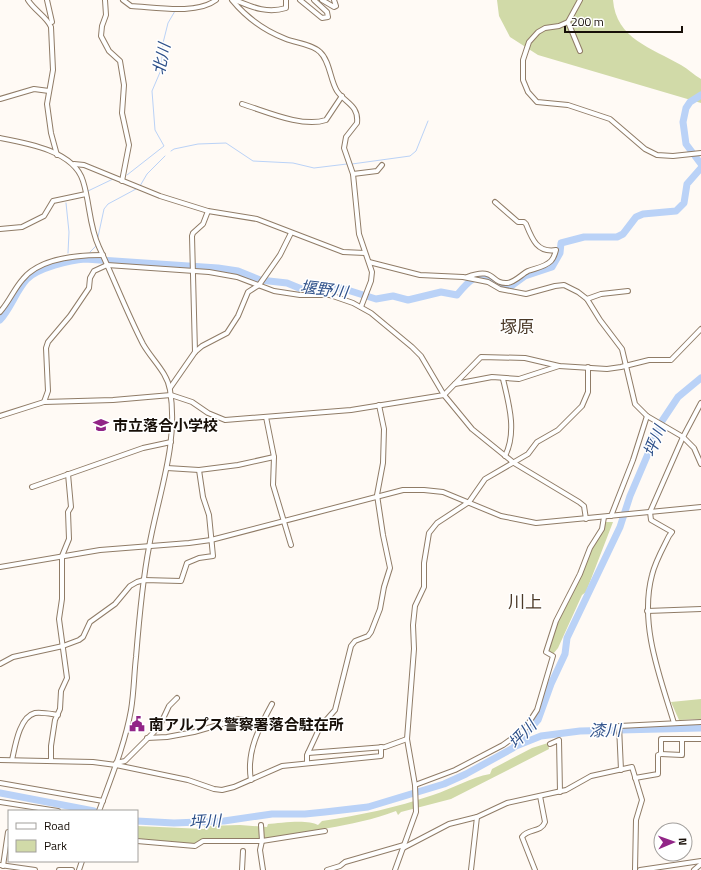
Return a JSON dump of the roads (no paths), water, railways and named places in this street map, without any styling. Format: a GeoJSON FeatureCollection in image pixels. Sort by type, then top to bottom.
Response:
{"type":"FeatureCollection","features":[{"type":"Feature","properties":{"kind":"street"},"geometry":{"type":"LineString","coordinates":[[28,0],[37,13],[49,22],[51,27],[53,70],[49,91],[48,118],[57,155]]}},
{"type":"Feature","properties":{"kind":"street"},"geometry":{"type":"LineString","coordinates":[[47,0],[52,22]]}},
{"type":"Feature","properties":{"kind":"street"},"geometry":{"type":"LineString","coordinates":[[105,0],[106,15],[102,26],[101,36],[109,51],[120,61],[124,85],[122,113],[129,145],[122,181]]}},
{"type":"Feature","properties":{"kind":"street"},"geometry":{"type":"LineString","coordinates":[[124,0],[131,6],[192,8],[209,5],[216,0]]}},
{"type":"Feature","properties":{"kind":"street"},"geometry":{"type":"LineString","coordinates":[[233,0],[262,10],[271,11],[286,8],[286,0]]}},
{"type":"Feature","properties":{"kind":"street"},"geometry":{"type":"LineString","coordinates":[[233,0],[240,10],[263,28],[285,39],[318,50],[323,54],[336,90],[356,110],[357,122],[346,137],[344,148],[353,174],[359,234],[364,254],[369,262],[372,272],[361,307]]}},
{"type":"Feature","properties":{"kind":"street"},"geometry":{"type":"LineString","coordinates":[[300,0],[322,18],[328,17],[327,12],[314,0]]}},
{"type":"Feature","properties":{"kind":"street"},"geometry":{"type":"LineString","coordinates":[[322,0],[334,7],[336,6],[334,0]]}},
{"type":"Feature","properties":{"kind":"street"},"geometry":{"type":"LineString","coordinates":[[580,0],[568,22],[559,26],[545,28],[538,32],[526,48],[523,60],[523,80],[524,87],[532,98],[537,102],[568,105],[610,119],[645,149],[657,155],[673,156],[700,153]]}},
{"type":"Feature","properties":{"kind":"street"},"geometry":{"type":"LineString","coordinates":[[568,22],[580,51]]}},
{"type":"Feature","properties":{"kind":"street"},"geometry":{"type":"LineString","coordinates":[[0,99],[34,89],[49,91]]}},
{"type":"Feature","properties":{"kind":"street"},"geometry":{"type":"LineString","coordinates":[[242,104],[292,120],[312,123],[326,120],[342,96]]}},
{"type":"Feature","properties":{"kind":"street"},"geometry":{"type":"LineString","coordinates":[[0,138],[29,144],[57,155],[74,164],[84,165],[135,186],[208,210],[257,219],[291,234],[316,241],[343,252],[364,254]]}},
{"type":"Feature","properties":{"kind":"street"},"geometry":{"type":"LineString","coordinates":[[74,164],[84,181],[90,220],[103,256],[144,345],[165,375],[170,388],[171,442],[167,468],[149,546],[144,580],[131,708],[116,764],[99,810]]}},
{"type":"Feature","properties":{"kind":"street"},"geometry":{"type":"LineString","coordinates":[[353,174],[377,171],[382,165]]}},
{"type":"Feature","properties":{"kind":"street"},"geometry":{"type":"LineString","coordinates":[[0,229],[22,228],[44,216],[53,201],[86,194]]}},
{"type":"Feature","properties":{"kind":"street"},"geometry":{"type":"LineString","coordinates":[[467,278],[480,273],[490,274],[503,283],[510,283],[528,271],[547,264],[554,256],[556,250],[545,251],[540,248],[534,242],[526,224],[524,222],[518,222],[495,202]]}},
{"type":"Feature","properties":{"kind":"street"},"geometry":{"type":"LineString","coordinates":[[195,352],[192,236],[193,233],[203,224],[208,210]]}},
{"type":"Feature","properties":{"kind":"street"},"geometry":{"type":"LineString","coordinates":[[170,388],[195,352],[202,346],[227,333],[238,316],[248,292],[259,285],[280,255],[291,234]]}},
{"type":"Feature","properties":{"kind":"street"},"geometry":{"type":"LineString","coordinates":[[0,312],[22,279],[35,269],[72,256],[103,256]]}},
{"type":"Feature","properties":{"kind":"street"},"geometry":{"type":"LineString","coordinates":[[369,262],[420,275],[467,278],[492,284],[511,292],[526,294],[564,285],[578,292],[587,299],[600,320],[622,349],[635,404],[647,416],[683,437],[694,448],[701,464]]}},
{"type":"Feature","properties":{"kind":"street"},"geometry":{"type":"LineString","coordinates":[[44,402],[48,391],[46,348],[48,342],[70,316],[88,288],[90,278],[94,271],[107,264],[194,270],[236,277],[287,294],[330,295],[361,307],[390,328],[412,347],[420,356],[455,411],[472,429],[514,463],[579,502],[584,506],[586,519]]}},
{"type":"Feature","properties":{"kind":"street"},"geometry":{"type":"LineString","coordinates":[[490,274],[492,284]]}},
{"type":"Feature","properties":{"kind":"street"},"geometry":{"type":"LineString","coordinates":[[324,286],[330,295]]}},
{"type":"Feature","properties":{"kind":"street"},"geometry":{"type":"LineString","coordinates":[[587,299],[601,294],[628,291]]}},
{"type":"Feature","properties":{"kind":"street"},"geometry":{"type":"LineString","coordinates":[[0,416],[44,402],[113,400],[170,395],[192,402],[208,413],[225,420],[351,410],[444,395],[481,357],[525,358],[559,366],[607,368],[621,368],[627,365],[649,360],[671,360],[701,329]]}},
{"type":"Feature","properties":{"kind":"street"},"geometry":{"type":"LineString","coordinates":[[455,384],[492,377],[519,379],[559,366]]}},
{"type":"Feature","properties":{"kind":"street"},"geometry":{"type":"LineString","coordinates":[[395,870],[416,812],[415,785],[407,739],[414,649],[413,625],[415,606],[424,587],[424,563],[429,534],[437,523],[469,502],[486,479],[528,454],[537,442],[558,430],[582,406],[588,392],[588,367]]}},
{"type":"Feature","properties":{"kind":"street"},"geometry":{"type":"LineString","coordinates":[[503,379],[512,435],[511,443],[505,456]]}},
{"type":"Feature","properties":{"kind":"street"},"geometry":{"type":"LineString","coordinates":[[674,723],[654,656],[647,611],[652,575],[672,532],[651,520],[650,512],[683,437],[701,403]]}},
{"type":"Feature","properties":{"kind":"street"},"geometry":{"type":"LineString","coordinates":[[307,763],[308,753],[320,727],[335,710],[351,646],[355,641],[368,636],[371,632],[380,609],[384,587],[390,568],[383,536],[377,495],[383,456],[384,429],[380,405]]}},
{"type":"Feature","properties":{"kind":"street"},"geometry":{"type":"LineString","coordinates":[[611,516],[633,460],[647,416]]}},
{"type":"Feature","properties":{"kind":"street"},"geometry":{"type":"LineString","coordinates":[[266,417],[274,457],[273,485],[291,545]]}},
{"type":"Feature","properties":{"kind":"street"},"geometry":{"type":"LineString","coordinates":[[32,487],[143,448],[171,442]]}},
{"type":"Feature","properties":{"kind":"street"},"geometry":{"type":"LineString","coordinates":[[167,468],[199,470],[238,465],[274,457]]}},
{"type":"Feature","properties":{"kind":"street"},"geometry":{"type":"LineString","coordinates":[[0,664],[13,657],[63,646],[84,637],[90,622],[115,604],[130,586],[144,580],[181,581],[187,563],[199,558],[213,556],[209,515],[203,497],[199,470]]}},
{"type":"Feature","properties":{"kind":"street"},"geometry":{"type":"LineString","coordinates":[[51,761],[51,746],[60,709],[61,690],[67,678],[58,619],[62,599],[60,591],[62,556],[69,539],[68,512],[71,507],[68,474]]}},
{"type":"Feature","properties":{"kind":"street"},"geometry":{"type":"LineString","coordinates":[[0,567],[100,550],[211,540],[377,495],[403,490],[443,492],[501,516],[518,521],[536,523],[701,507]]}},
{"type":"Feature","properties":{"kind":"street"},"geometry":{"type":"LineString","coordinates":[[415,785],[455,770],[503,745],[524,730],[537,710],[552,656],[546,652],[556,621],[580,574],[590,548],[602,529],[604,517]]}},
{"type":"Feature","properties":{"kind":"street"},"geometry":{"type":"LineString","coordinates":[[647,611],[701,609]]}},
{"type":"Feature","properties":{"kind":"street"},"geometry":{"type":"LineString","coordinates":[[116,764],[125,762],[161,723],[169,706],[177,698]]}},
{"type":"Feature","properties":{"kind":"street"},"geometry":{"type":"LineString","coordinates":[[251,780],[250,757],[262,723],[272,704]]}},
{"type":"Feature","properties":{"kind":"street"},"geometry":{"type":"LineString","coordinates":[[12,760],[24,723],[30,716],[39,713],[58,715]]}},
{"type":"Feature","properties":{"kind":"street"},"geometry":{"type":"LineString","coordinates":[[147,738],[167,737],[194,732],[239,719],[262,723]]}},
{"type":"Feature","properties":{"kind":"street"},"geometry":{"type":"LineString","coordinates":[[621,770],[619,726],[701,722]]}},
{"type":"Feature","properties":{"kind":"street"},"geometry":{"type":"LineString","coordinates":[[308,753],[393,746],[407,739]]}},
{"type":"Feature","properties":{"kind":"street"},"geometry":{"type":"LineString","coordinates":[[635,778],[658,774],[658,755],[661,754],[661,739],[701,739]]}},
{"type":"Feature","properties":{"kind":"street"},"geometry":{"type":"LineString","coordinates":[[550,744],[559,740],[560,792]]}},
{"type":"Feature","properties":{"kind":"street"},"geometry":{"type":"LineString","coordinates":[[661,754],[682,755],[682,740]]}},
{"type":"Feature","properties":{"kind":"street"},"geometry":{"type":"LineString","coordinates":[[0,760],[93,762],[116,764],[188,780],[214,789],[228,789],[282,766],[381,756],[381,747]]}},
{"type":"Feature","properties":{"kind":"street"},"geometry":{"type":"LineString","coordinates":[[328,870],[340,866],[345,862],[403,847],[449,824],[477,817],[507,803],[560,792],[570,789],[591,776],[632,768],[642,800],[636,820],[635,870]]}},
{"type":"Feature","properties":{"kind":"street"},"geometry":{"type":"LineString","coordinates":[[0,783],[102,802]]}},
{"type":"Feature","properties":{"kind":"street"},"geometry":{"type":"LineString","coordinates":[[535,870],[522,837],[524,834],[542,828],[544,825],[545,822],[540,796]]}},
{"type":"Feature","properties":{"kind":"street"},"geometry":{"type":"LineString","coordinates":[[0,802],[52,810]]}},
{"type":"Feature","properties":{"kind":"street"},"geometry":{"type":"LineString","coordinates":[[470,870],[477,817]]}},
{"type":"Feature","properties":{"kind":"street"},"geometry":{"type":"LineString","coordinates":[[261,825],[262,841],[260,850],[263,870]]}},
{"type":"Feature","properties":{"kind":"street"},"geometry":{"type":"LineString","coordinates":[[138,841],[195,846],[203,841],[262,841],[325,831]]}},
{"type":"Feature","properties":{"kind":"street"},"geometry":{"type":"LineString","coordinates":[[8,832],[2,866],[35,870]]}},
{"type":"Feature","properties":{"kind":"street"},"geometry":{"type":"LineString","coordinates":[[242,870],[243,851]]}},
{"type":"Feature","properties":{"kind":"street"},"geometry":{"type":"LineString","coordinates":[[640,870],[701,861]]}},
{"type":"Feature","properties":{"kind":"street"},"geometry":{"type":"LineString","coordinates":[[694,870],[701,864]]}},
{"type":"Feature","properties":{"kind":"street"},"geometry":{"type":"LineString","coordinates":[[59,870],[72,870]]}},
{"type":"Feature","properties":{"kind":"waterway","name":"北川"},"geometry":{"type":"LineString","coordinates":[[127,175],[164,146],[155,130],[152,91],[161,70],[163,43],[168,23],[175,11]]}},
{"type":"Feature","properties":{"kind":"waterway","name":"堰野川"},"geometry":{"type":"LineString","coordinates":[[701,95],[690,102],[686,108],[683,122],[686,144],[701,164]]}},
{"type":"Feature","properties":{"kind":"waterway"},"geometry":{"type":"LineString","coordinates":[[352,164],[410,156],[416,151],[428,121]]}},
{"type":"Feature","properties":{"kind":"waterway"},"geometry":{"type":"LineString","coordinates":[[171,151],[198,144],[226,143],[253,161],[293,163],[314,168],[347,164]]}},
{"type":"Feature","properties":{"kind":"waterway"},"geometry":{"type":"LineString","coordinates":[[140,186],[147,174],[165,156]]}},
{"type":"Feature","properties":{"kind":"waterway","name":"堰野川"},"geometry":{"type":"LineString","coordinates":[[0,320],[23,284],[32,275],[54,265],[85,259],[218,268],[238,271],[260,280],[287,283],[304,290],[341,288],[376,299],[393,296],[408,300],[441,292],[457,295],[464,286],[472,280],[482,277],[510,287],[525,276],[552,267],[560,253],[561,243],[584,237],[617,237],[623,234],[636,217],[643,214],[676,211],[684,203],[687,184],[701,168]]}},
{"type":"Feature","properties":{"kind":"waterway","name":"北川"},"geometry":{"type":"LineString","coordinates":[[88,191],[113,179]]}},
{"type":"Feature","properties":{"kind":"waterway"},"geometry":{"type":"LineString","coordinates":[[98,237],[104,209],[108,204],[136,189]]}},
{"type":"Feature","properties":{"kind":"waterway","name":"北川"},"geometry":{"type":"LineString","coordinates":[[66,203],[69,232],[68,253]]}},
{"type":"Feature","properties":{"kind":"waterway"},"geometry":{"type":"LineString","coordinates":[[90,252],[96,246]]}},
{"type":"Feature","properties":{"kind":"waterway","name":"坪川"},"geometry":{"type":"LineString","coordinates":[[138,821],[174,823],[224,821],[272,814],[305,814],[368,807],[444,784],[466,774],[513,748],[538,720],[551,684],[565,654],[567,638],[620,527],[630,496],[662,421],[678,397],[701,378]]}},
{"type":"Feature","properties":{"kind":"waterway","name":"漆川"},"geometry":{"type":"LineString","coordinates":[[516,746],[541,736],[580,731],[701,728]]}},
{"type":"Feature","properties":{"kind":"waterway","name":"坪川"},"geometry":{"type":"LineString","coordinates":[[0,793],[89,810]]}},
{"type":"Feature","properties":{"kind":"place","name":"市立落合小学校"},"geometry":{"type":"Point","coordinates":[101,425]}},
{"type":"Feature","properties":{"kind":"place","name":"南アルプス警察署落合駐在所"},"geometry":{"type":"Point","coordinates":[137,724]}},
{"type":"Feature","properties":{"kind":"district","name":"塚原"},"geometry":{"type":"Point","coordinates":[517,327]}},
{"type":"Feature","properties":{"kind":"district","name":"川上"},"geometry":{"type":"Point","coordinates":[525,602]}}]}
